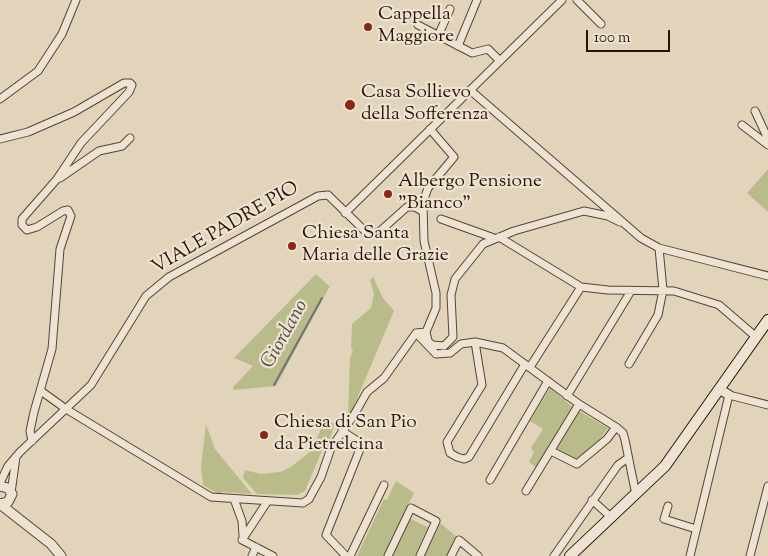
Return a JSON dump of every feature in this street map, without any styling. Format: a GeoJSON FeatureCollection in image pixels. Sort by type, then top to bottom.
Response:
{"type":"FeatureCollection","features":[{"type":"Feature","properties":{"kind":"main road"},"geometry":{"type":"LineString","coordinates":[[570,556],[665,466],[768,320]]}},
{"type":"Feature","properties":{"kind":"street"},"geometry":{"type":"LineString","coordinates":[[0,98],[38,71],[62,34],[76,0]]}},
{"type":"Feature","properties":{"kind":"street"},"geometry":{"type":"LineString","coordinates":[[458,46],[477,0]]}},
{"type":"Feature","properties":{"kind":"street"},"geometry":{"type":"LineString","coordinates":[[422,211],[416,207],[407,207],[372,235],[364,232],[345,213],[562,0]]}},
{"type":"Feature","properties":{"kind":"street"},"geometry":{"type":"LineString","coordinates":[[577,0],[601,24]]}},
{"type":"Feature","properties":{"kind":"street"},"geometry":{"type":"LineString","coordinates":[[438,36],[450,9]]}},
{"type":"Feature","properties":{"kind":"street"},"geometry":{"type":"LineString","coordinates":[[418,25],[472,53],[488,49],[500,61]]}},
{"type":"Feature","properties":{"kind":"street"},"geometry":{"type":"LineString","coordinates":[[0,139],[28,132],[74,112],[124,83],[130,83],[132,88],[81,143],[57,180],[23,216],[22,223],[27,230],[37,227],[65,210],[70,212],[71,216],[60,249],[52,349],[30,431],[32,441]]}},
{"type":"Feature","properties":{"kind":"street"},"geometry":{"type":"LineString","coordinates":[[470,90],[640,238],[659,248],[768,276]]}},
{"type":"Feature","properties":{"kind":"street"},"geometry":{"type":"LineString","coordinates":[[755,111],[768,139]]}},
{"type":"Feature","properties":{"kind":"street"},"geometry":{"type":"LineString","coordinates":[[742,125],[768,145]]}},
{"type":"Feature","properties":{"kind":"street"},"geometry":{"type":"LineString","coordinates":[[430,129],[454,157],[428,188],[422,211],[424,241],[436,294],[436,308],[426,332],[428,340],[435,346],[444,346],[451,340],[453,318],[451,295],[455,279],[483,244],[557,217],[584,211],[608,216],[620,222]]}},
{"type":"Feature","properties":{"kind":"street"},"geometry":{"type":"LineString","coordinates":[[57,180],[99,151],[122,146],[130,138]]}},
{"type":"Feature","properties":{"kind":"street","name":"VIALE PADRE PIO"},"geometry":{"type":"LineString","coordinates":[[0,485],[6,469],[16,456],[100,374],[146,296],[155,287],[314,198],[328,195],[345,213]]}},
{"type":"Feature","properties":{"kind":"street"},"geometry":{"type":"LineString","coordinates":[[441,219],[496,238],[581,287],[631,291],[674,290],[719,305],[755,336]]}},
{"type":"Feature","properties":{"kind":"street"},"geometry":{"type":"LineString","coordinates":[[629,364],[658,315],[663,290],[659,248]]}},
{"type":"Feature","properties":{"kind":"street"},"geometry":{"type":"LineString","coordinates":[[475,342],[482,385],[448,442],[450,453],[464,459],[469,457],[527,366],[581,287]]}},
{"type":"Feature","properties":{"kind":"street"},"geometry":{"type":"LineString","coordinates":[[567,396],[631,291]]}},
{"type":"Feature","properties":{"kind":"street"},"geometry":{"type":"LineString","coordinates":[[41,391],[66,409],[210,497],[295,504],[309,500],[331,448],[354,415],[367,392],[384,378],[416,333],[426,332]]}},
{"type":"Feature","properties":{"kind":"street"},"geometry":{"type":"LineString","coordinates":[[416,333],[436,354],[450,353],[461,344],[475,342],[503,348],[567,396],[616,427],[622,433],[636,495]]}},
{"type":"Feature","properties":{"kind":"street"},"geometry":{"type":"LineString","coordinates":[[490,480],[548,381]]}},
{"type":"Feature","properties":{"kind":"street"},"geometry":{"type":"LineString","coordinates":[[718,389],[768,405]]}},
{"type":"Feature","properties":{"kind":"street"},"geometry":{"type":"LineString","coordinates":[[690,556],[729,394]]}},
{"type":"Feature","properties":{"kind":"street"},"geometry":{"type":"LineString","coordinates":[[526,491],[579,404]]}},
{"type":"Feature","properties":{"kind":"street"},"geometry":{"type":"LineString","coordinates":[[551,451],[577,464],[607,439],[616,427]]}},
{"type":"Feature","properties":{"kind":"street"},"geometry":{"type":"LineString","coordinates":[[342,431],[362,444],[326,536],[346,556]]}},
{"type":"Feature","properties":{"kind":"street"},"geometry":{"type":"LineString","coordinates":[[0,504],[7,503],[11,495],[16,456]]}},
{"type":"Feature","properties":{"kind":"street"},"geometry":{"type":"LineString","coordinates":[[554,556],[618,465],[628,458]]}},
{"type":"Feature","properties":{"kind":"street"},"geometry":{"type":"LineString","coordinates":[[0,485],[7,487],[21,520]]}},
{"type":"Feature","properties":{"kind":"street"},"geometry":{"type":"LineString","coordinates":[[350,556],[384,485]]}},
{"type":"Feature","properties":{"kind":"street"},"geometry":{"type":"LineString","coordinates":[[750,556],[768,486]]}},
{"type":"Feature","properties":{"kind":"street"},"geometry":{"type":"LineString","coordinates":[[234,499],[242,521],[243,538]]}},
{"type":"Feature","properties":{"kind":"street"},"geometry":{"type":"LineString","coordinates":[[592,500],[612,518]]}},
{"type":"Feature","properties":{"kind":"street"},"geometry":{"type":"LineString","coordinates":[[243,538],[267,502]]}},
{"type":"Feature","properties":{"kind":"street"},"geometry":{"type":"LineString","coordinates":[[0,504],[51,544],[61,556]]}},
{"type":"Feature","properties":{"kind":"street"},"geometry":{"type":"LineString","coordinates":[[668,506],[664,519],[696,529]]}},
{"type":"Feature","properties":{"kind":"street"},"geometry":{"type":"LineString","coordinates":[[388,556],[411,508],[436,521],[420,556]]}},
{"type":"Feature","properties":{"kind":"street"},"geometry":{"type":"LineString","coordinates":[[243,538],[273,556]]}},
{"type":"Feature","properties":{"kind":"street"},"geometry":{"type":"LineString","coordinates":[[451,556],[459,540],[478,556]]}},
{"type":"Feature","properties":{"kind":"street"},"geometry":{"type":"LineString","coordinates":[[252,556],[256,547]]}},
{"type":"Feature","properties":{"kind":"green space"},"geometry":{"type":"Polygon","coordinates":[[[768,169],[768,212],[747,193],[768,169]]]}},
{"type":"Feature","properties":{"kind":"green space"},"geometry":{"type":"Polygon","coordinates":[[[316,274],[329,286],[331,284],[276,386],[234,390],[233,387],[253,366],[234,358],[316,274]]]}},
{"type":"Feature","properties":{"kind":"green space"},"geometry":{"type":"Polygon","coordinates":[[[373,277],[383,298],[394,311],[351,413],[348,416],[350,358],[353,349],[351,348],[352,324],[371,308],[374,294],[370,280],[373,277]]]}},
{"type":"Feature","properties":{"kind":"green space"},"geometry":{"type":"Polygon","coordinates":[[[550,388],[574,408],[537,468],[529,462],[534,452],[531,448],[543,429],[530,421],[550,388]]]}},
{"type":"Feature","properties":{"kind":"green space"},"geometry":{"type":"Polygon","coordinates":[[[579,411],[608,428],[597,443],[576,461],[555,449],[579,411]]]}},
{"type":"Feature","properties":{"kind":"green space"},"geometry":{"type":"Polygon","coordinates":[[[324,422],[335,423],[326,449],[323,448],[305,491],[297,495],[257,494],[243,478],[245,470],[261,474],[280,472],[291,467],[312,450],[324,422]]]}},
{"type":"Feature","properties":{"kind":"green space"},"geometry":{"type":"Polygon","coordinates":[[[206,424],[215,449],[252,494],[222,492],[220,495],[203,485],[201,467],[206,424]]]}},
{"type":"Feature","properties":{"kind":"green space"},"geometry":{"type":"Polygon","coordinates":[[[396,481],[414,493],[384,556],[357,556],[384,499],[387,500],[396,481]]]}},
{"type":"Feature","properties":{"kind":"green space"},"geometry":{"type":"Polygon","coordinates":[[[409,518],[429,528],[416,556],[391,556],[409,518]]]}},
{"type":"Feature","properties":{"kind":"green space"},"geometry":{"type":"Polygon","coordinates":[[[440,523],[457,537],[448,556],[423,556],[440,523]]]}},
{"type":"Feature","properties":{"kind":"waterway","name":"Giordano"},"geometry":{"type":"LineString","coordinates":[[274,385],[322,298]]}},
{"type":"Feature","properties":{"kind":"place","name":"Cappella Maggiore"},"geometry":{"type":"Point","coordinates":[368,27]}},
{"type":"Feature","properties":{"kind":"place","name":"Casa Sollievo della Sofferenza"},"geometry":{"type":"Point","coordinates":[350,105]}},
{"type":"Feature","properties":{"kind":"place","name":"Albergo Pensione \"Bianco\""},"geometry":{"type":"Point","coordinates":[388,194]}},
{"type":"Feature","properties":{"kind":"place","name":"Chiesa Santa Maria delle Grazie"},"geometry":{"type":"Point","coordinates":[292,246]}},
{"type":"Feature","properties":{"kind":"place","name":"Chiesa di San Pio da Pietrelcina"},"geometry":{"type":"Point","coordinates":[264,435]}}]}
